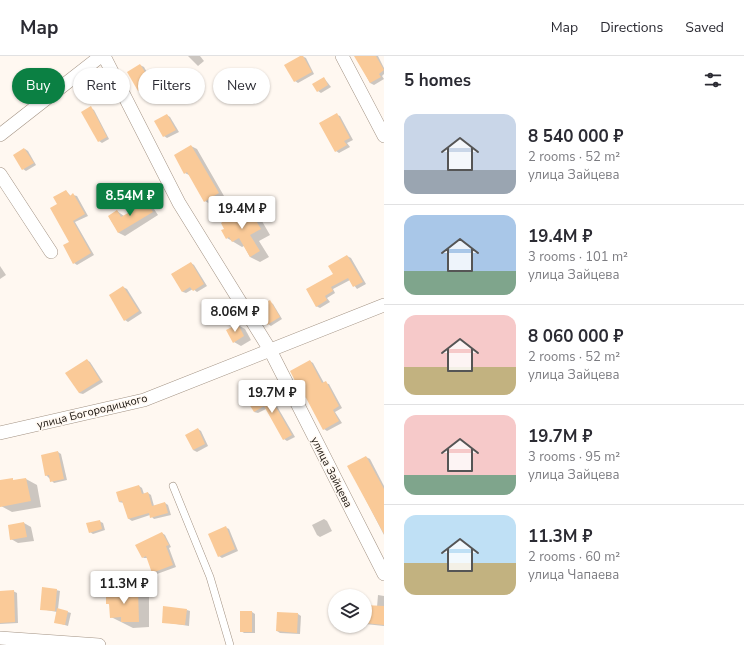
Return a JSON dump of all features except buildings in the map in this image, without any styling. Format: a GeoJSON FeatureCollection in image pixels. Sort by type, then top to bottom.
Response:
{"type":"FeatureCollection","features":[{"type":"Feature","properties":{"kind":"street"},"geometry":{"type":"LineString","coordinates":[[0,135],[103,56]]}},
{"type":"Feature","properties":{"kind":"street","name":"улица Зайцева"},"geometry":{"type":"LineString","coordinates":[[103,56],[179,203],[270,350],[384,574]]}},
{"type":"Feature","properties":{"kind":"street"},"geometry":{"type":"LineString","coordinates":[[342,56],[384,136]]}},
{"type":"Feature","properties":{"kind":"street"},"geometry":{"type":"LineString","coordinates":[[0,174],[51,252]]}},
{"type":"Feature","properties":{"kind":"street","name":"улица Богородицкого"},"geometry":{"type":"LineString","coordinates":[[0,433],[144,400],[384,306]]}},
{"type":"Feature","properties":{"kind":"street"},"geometry":{"type":"LineString","coordinates":[[0,638],[99,645]]}},
{"type":"Feature","properties":{"kind":"lane"},"geometry":{"type":"LineString","coordinates":[[173,486],[210,577],[230,645]]}}]}
